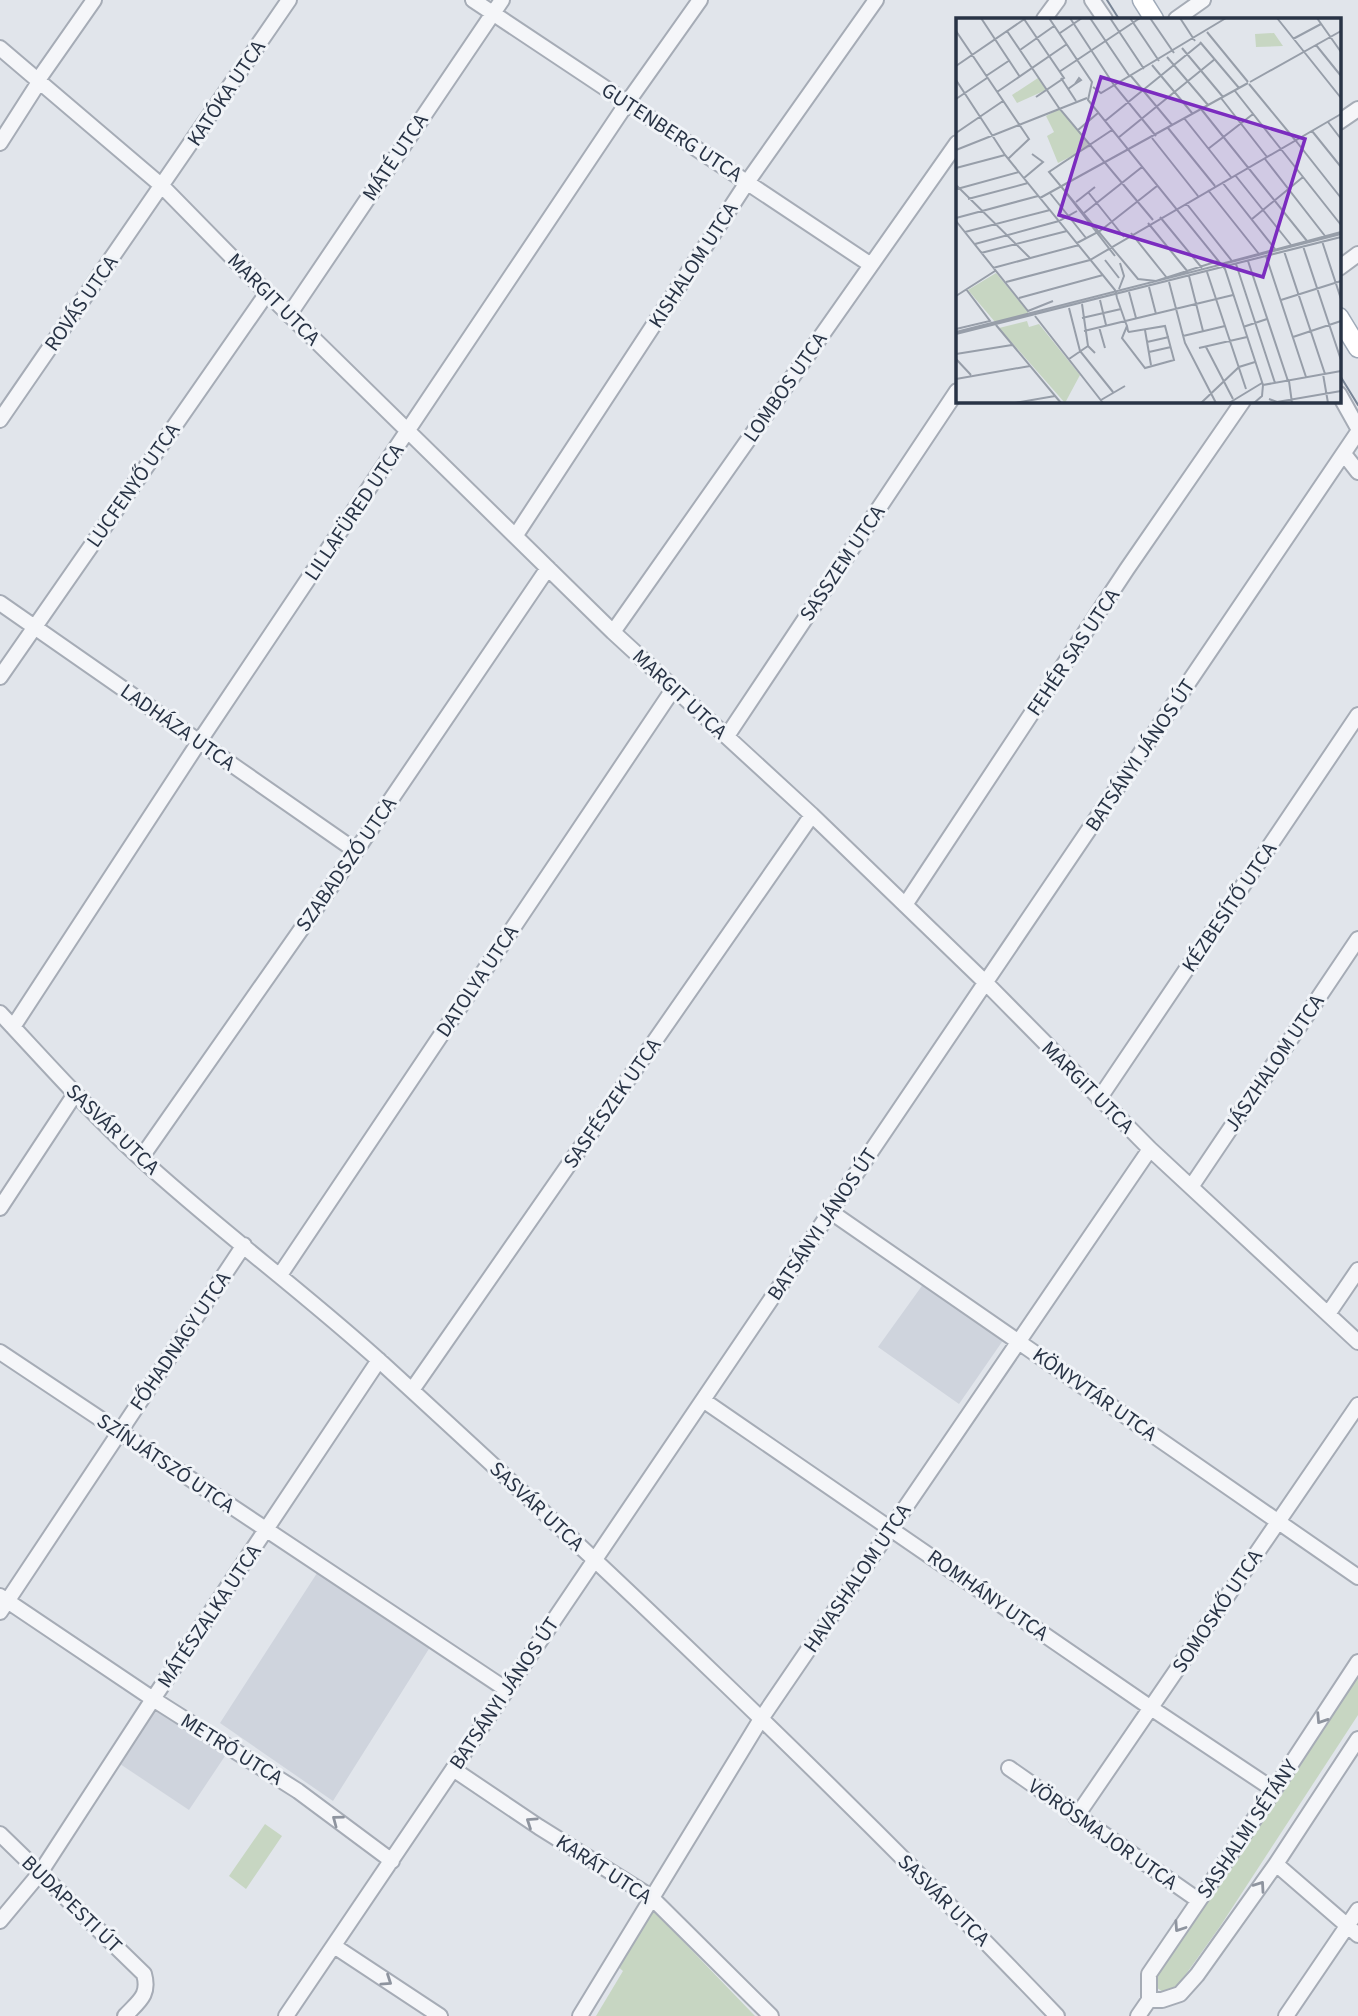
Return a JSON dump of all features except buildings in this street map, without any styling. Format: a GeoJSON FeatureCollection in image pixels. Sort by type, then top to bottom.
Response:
{"type":"FeatureCollection","features":[{"type":"Feature","properties":{"kind":"main road"},"geometry":{"type":"LineString","coordinates":[[1142,0],[1153,18]]}},
{"type":"Feature","properties":{"kind":"main road"},"geometry":{"type":"LineString","coordinates":[[1340,319],[1358,348]]}},
{"type":"Feature","properties":{"kind":"street"},"geometry":{"type":"LineString","coordinates":[[0,143],[93,0]]}},
{"type":"Feature","properties":{"kind":"street","name":"KATÓKA UTCA"},"geometry":{"type":"LineString","coordinates":[[162,186],[289,0]]}},
{"type":"Feature","properties":{"kind":"street","name":"GUTENBERG UTCA"},"geometry":{"type":"LineString","coordinates":[[472,0],[871,265]]}},
{"type":"Feature","properties":{"kind":"street","name":"MÁTÉ UTCA"},"geometry":{"type":"LineString","coordinates":[[289,315],[502,0]]}},
{"type":"Feature","properties":{"kind":"street","name":"LILLAFÜRED UTCA"},"geometry":{"type":"LineString","coordinates":[[13,1027],[199,742],[627,103],[699,0]]}},
{"type":"Feature","properties":{"kind":"street","name":"KISHALOM UTCA"},"geometry":{"type":"LineString","coordinates":[[516,535],[748,181],[876,0]]}},
{"type":"Feature","properties":{"kind":"street"},"geometry":{"type":"LineString","coordinates":[[1045,18],[1058,0]]}},
{"type":"Feature","properties":{"kind":"street"},"geometry":{"type":"LineString","coordinates":[[1092,0],[1104,18]]}},
{"type":"Feature","properties":{"kind":"street"},"geometry":{"type":"LineString","coordinates":[[1177,18],[1203,0]]}},
{"type":"Feature","properties":{"kind":"street","name":"MARGIT UTCA"},"geometry":{"type":"LineString","coordinates":[[0,48],[162,186],[289,315],[613,632],[812,815],[986,982],[1150,1149],[1358,1342]]}},
{"type":"Feature","properties":{"kind":"street"},"geometry":{"type":"LineString","coordinates":[[1340,121],[1358,109]]}},
{"type":"Feature","properties":{"kind":"street","name":"LOMBOS UTCA"},"geometry":{"type":"LineString","coordinates":[[613,632],[956,144]]}},
{"type":"Feature","properties":{"kind":"street","name":"ROVÁS UTCA"},"geometry":{"type":"LineString","coordinates":[[0,420],[162,186]]}},
{"type":"Feature","properties":{"kind":"street"},"geometry":{"type":"LineString","coordinates":[[1340,267],[1358,254]]}},
{"type":"Feature","properties":{"kind":"street","name":"LUCFENYŐ UTCA"},"geometry":{"type":"LineString","coordinates":[[0,677],[267,293]]}},
{"type":"Feature","properties":{"kind":"street","name":"SASSZEM UTCA"},"geometry":{"type":"LineString","coordinates":[[727,736],[956,392]]}},
{"type":"Feature","properties":{"kind":"street"},"geometry":{"type":"LineString","coordinates":[[1340,396],[1358,430]]}},
{"type":"Feature","properties":{"kind":"street","name":"FEHÉR SAS UTCA"},"geometry":{"type":"LineString","coordinates":[[905,905],[1242,402]]}},
{"type":"Feature","properties":{"kind":"street","name":"BATSÁNYI JÁNOS ÚT"},"geometry":{"type":"LineString","coordinates":[[286,2016],[1358,430]]}},
{"type":"Feature","properties":{"kind":"street"},"geometry":{"type":"LineString","coordinates":[[1344,454],[1358,471]]}},
{"type":"Feature","properties":{"kind":"street","name":"SZABADSZÓ UTCA"},"geometry":{"type":"LineString","coordinates":[[141,1158],[356,851],[548,568]]}},
{"type":"Feature","properties":{"kind":"street","name":"LADHÁZA UTCA"},"geometry":{"type":"LineString","coordinates":[[0,603],[356,851]]}},
{"type":"Feature","properties":{"kind":"street","name":"DATOLYA UTCA"},"geometry":{"type":"LineString","coordinates":[[280,1275],[674,688]]}},
{"type":"Feature","properties":{"kind":"street","name":"KÉZBESÍTŐ UTCA"},"geometry":{"type":"LineString","coordinates":[[1099,1099],[1358,715]]}},
{"type":"Feature","properties":{"kind":"street","name":"SASFÉSZEK UTCA"},"geometry":{"type":"LineString","coordinates":[[412,1391],[812,815]]}},
{"type":"Feature","properties":{"kind":"street","name":"JÁSZHALOM UTCA"},"geometry":{"type":"LineString","coordinates":[[1191,1187],[1358,939]]}},
{"type":"Feature","properties":{"kind":"street","name":"SASVÁR UTCA"},"geometry":{"type":"LineString","coordinates":[[0,1013],[75,1094],[141,1158],[379,1360],[594,1559],[936,1890],[1057,2016]]}},
{"type":"Feature","properties":{"kind":"street"},"geometry":{"type":"LineString","coordinates":[[0,1208],[75,1094]]}},
{"type":"Feature","properties":{"kind":"street","name":"HAVASHALOM UTCA"},"geometry":{"type":"LineString","coordinates":[[579,2016],[761,1719],[1150,1149]]}},
{"type":"Feature","properties":{"kind":"street","name":"KÖNYVTÁR UTCA"},"geometry":{"type":"LineString","coordinates":[[831,1212],[1358,1577]]}},
{"type":"Feature","properties":{"kind":"street","name":"FŐHADNAGY UTCA"},"geometry":{"type":"LineString","coordinates":[[3,1603],[244,1245]]}},
{"type":"Feature","properties":{"kind":"street"},"geometry":{"type":"LineString","coordinates":[[1328,1314],[1358,1270]]}},
{"type":"Feature","properties":{"kind":"street","name":"SZÍNJÁTSZÓ UTCA"},"geometry":{"type":"LineString","coordinates":[[0,1352],[507,1690]]}},
{"type":"Feature","properties":{"kind":"street","name":"MÁTÉSZALKA UTCA"},"geometry":{"type":"LineString","coordinates":[[0,1921],[40,1873],[379,1360]]}},
{"type":"Feature","properties":{"kind":"street","name":"ROMHÁNY UTCA"},"geometry":{"type":"LineString","coordinates":[[703,1400],[1274,1790]]}},
{"type":"Feature","properties":{"kind":"street","name":"SOMOSKŐ UTCA"},"geometry":{"type":"LineString","coordinates":[[1076,1817],[1358,1405]]}},
{"type":"Feature","properties":{"kind":"street","name":"METRÓ UTCA"},"geometry":{"type":"LineString","coordinates":[[3,1603],[298,1791],[392,1861]]}},
{"type":"Feature","properties":{"kind":"street","name":"SASHALMI SÉTÁNY"},"geometry":{"type":"LineString","coordinates":[[1138,2016],[1149,2000],[1149,1974],[1358,1662]]}},
{"type":"Feature","properties":{"kind":"street","name":"SASHALMI SÉTÁNY"},"geometry":{"type":"LineString","coordinates":[[1149,2000],[1162,2000],[1180,1994],[1197,1975],[1276,1864],[1358,1739]]}},
{"type":"Feature","properties":{"kind":"street","name":"VÖRÖSMAJOR UTCA"},"geometry":{"type":"LineString","coordinates":[[1009,1768],[1198,1900]]}},
{"type":"Feature","properties":{"kind":"street","name":"KARÁT UTCA"},"geometry":{"type":"LineString","coordinates":[[453,1769],[651,1897],[771,2016]]}},
{"type":"Feature","properties":{"kind":"street","name":"BUDAPESTI ÚT"},"geometry":{"type":"LineString","coordinates":[[0,1834],[144,1974],[148,1985],[144,1996],[125,2016]]}},
{"type":"Feature","properties":{"kind":"street"},"geometry":{"type":"LineString","coordinates":[[1276,1864],[1353,1930]]}},
{"type":"Feature","properties":{"kind":"street"},"geometry":{"type":"LineString","coordinates":[[1286,2016],[1353,1930],[1358,1910]]}},
{"type":"Feature","properties":{"kind":"street"},"geometry":{"type":"LineString","coordinates":[[334,1946],[440,2016]]}},
{"type":"Feature","properties":{"kind":"shaded area"},"geometry":{"type":"Polygon","coordinates":[[[924,1283],[1004,1339],[959,1404],[878,1347],[924,1283]]]}},
{"type":"Feature","properties":{"kind":"shaded area"},"geometry":{"type":"Polygon","coordinates":[[[319,1570],[432,1644],[333,1801],[220,1723],[319,1570]]]}},
{"type":"Feature","properties":{"kind":"shaded area"},"geometry":{"type":"Polygon","coordinates":[[[152,1703],[227,1753],[189,1810],[114,1760],[152,1703]]]}},
{"type":"Feature","properties":{"kind":"green space"},"geometry":{"type":"Polygon","coordinates":[[[1358,1669],[1358,1715],[1219,1928],[1176,1988],[1163,1992],[1153,1985],[1153,1974],[1358,1669]]]}},
{"type":"Feature","properties":{"kind":"green space"},"geometry":{"type":"Polygon","coordinates":[[[265,1824],[282,1836],[246,1889],[229,1876],[265,1824]]]}},
{"type":"Feature","properties":{"kind":"green space"},"geometry":{"type":"Polygon","coordinates":[[[649,1906],[755,2016],[596,2016],[623,1971],[616,1965],[649,1906]]]}},
{"type":"Feature","properties":{"kind":"tram line"},"geometry":{"type":"LineString","coordinates":[[1107,0],[1118,18]]}},
{"type":"Feature","properties":{"kind":"tram line"},"geometry":{"type":"LineString","coordinates":[[1340,376],[1358,405]]}}]}
